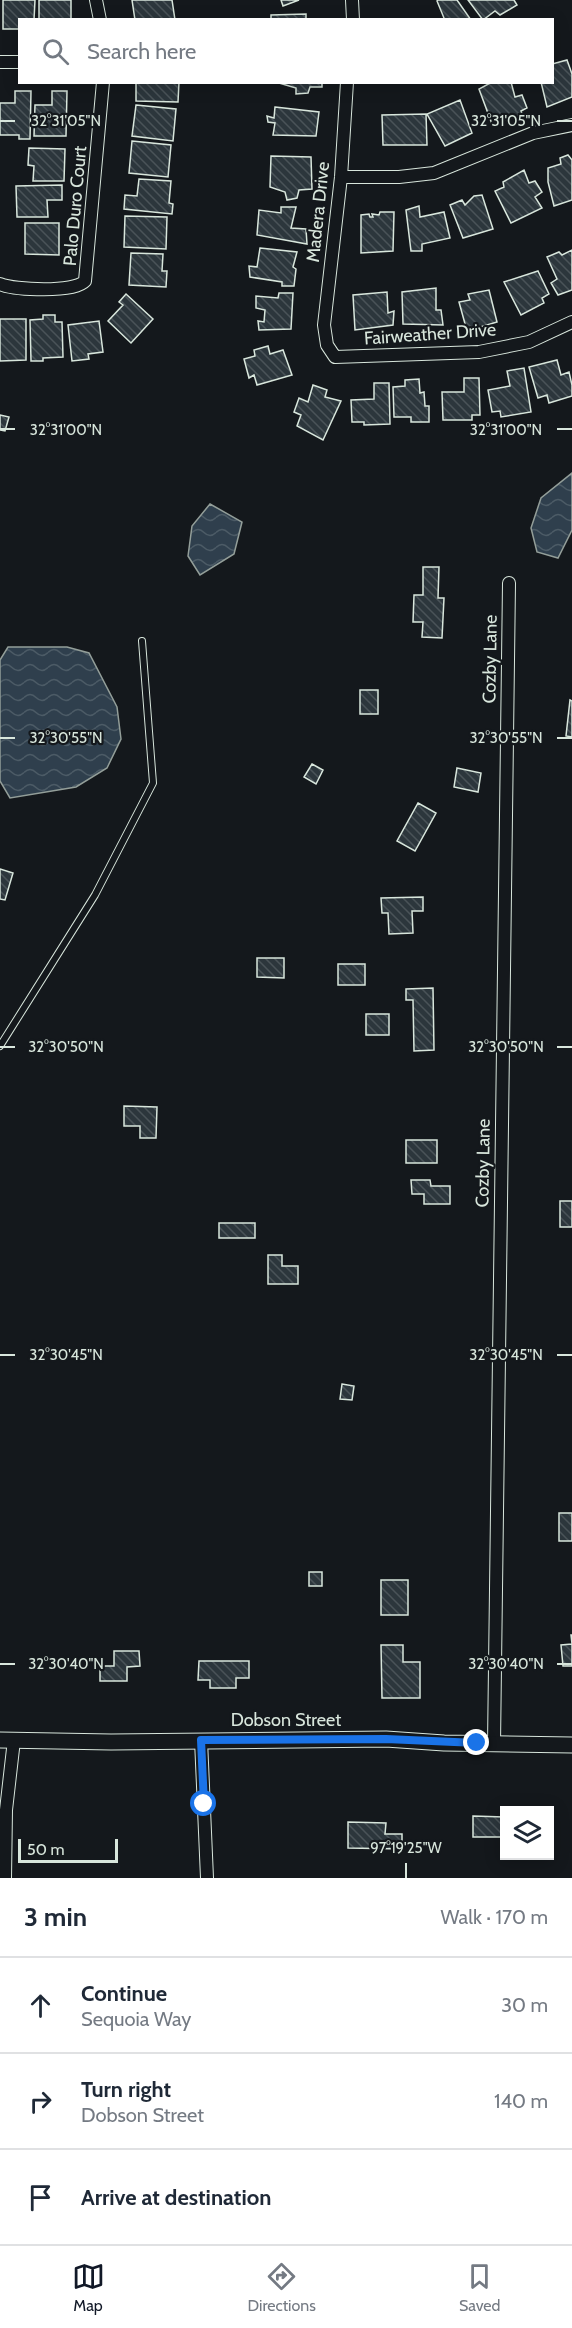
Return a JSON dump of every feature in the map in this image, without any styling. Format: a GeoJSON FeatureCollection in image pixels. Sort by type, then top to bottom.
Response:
{"type":"FeatureCollection","features":[{"type":"Feature","properties":{"kind":"street"},"geometry":{"type":"LineString","coordinates":[[96,0],[100,18]]}},
{"type":"Feature","properties":{"kind":"street"},"geometry":{"type":"LineString","coordinates":[[352,0],[353,18]]}},
{"type":"Feature","properties":{"kind":"street"},"geometry":{"type":"LineString","coordinates":[[0,62],[18,62]]}},
{"type":"Feature","properties":{"kind":"street","name":"Palo Duro Court"},"geometry":{"type":"LineString","coordinates":[[0,284],[11,288],[68,289],[81,285],[85,281],[103,84]]}},
{"type":"Feature","properties":{"kind":"street","name":"Madera Drive"},"geometry":{"type":"LineString","coordinates":[[327,345],[324,325],[340,177],[347,84]]}},
{"type":"Feature","properties":{"kind":"street"},"geometry":{"type":"LineString","coordinates":[[340,177],[399,177],[435,173],[534,133],[572,125]]}},
{"type":"Feature","properties":{"kind":"street","name":"Fairweather Drive"},"geometry":{"type":"LineString","coordinates":[[327,345],[336,357],[479,352],[529,342],[572,322]]}},
{"type":"Feature","properties":{"kind":"street","name":"Cozby Lane"},"geometry":{"type":"LineString","coordinates":[[494,1744],[509,583]]}},
{"type":"Feature","properties":{"kind":"street","name":"Dobson Street"},"geometry":{"type":"LineString","coordinates":[[7,1740],[111,1742],[386,1739],[494,1744],[572,1744]]}},
{"type":"Feature","properties":{"kind":"street"},"geometry":{"type":"LineString","coordinates":[[5,1878],[7,1740]]}},
{"type":"Feature","properties":{"kind":"street"},"geometry":{"type":"LineString","coordinates":[[201,1740],[207,1878]]}},
{"type":"Feature","properties":{"kind":"lane"},"geometry":{"type":"LineString","coordinates":[[0,1046],[95,895],[153,783],[142,641]]}},
{"type":"Feature","properties":{"kind":"water"},"geometry":{"type":"Polygon","coordinates":[[[572,473],[572,530],[558,558],[537,552],[531,528],[541,498],[572,473]]]}},
{"type":"Feature","properties":{"kind":"water"},"geometry":{"type":"Polygon","coordinates":[[[210,504],[242,522],[234,554],[200,575],[188,556],[192,526],[210,504]]]}},
{"type":"Feature","properties":{"kind":"water"},"geometry":{"type":"Polygon","coordinates":[[[8,647],[67,647],[89,653],[117,707],[121,739],[107,768],[76,787],[10,798],[0,781],[0,660],[8,647]]]}},
{"type":"Feature","properties":{"kind":"building"},"geometry":{"type":"Polygon","coordinates":[[[3,0],[35,0],[34,18],[18,18],[18,29],[3,29],[3,0]]]}},
{"type":"Feature","properties":{"kind":"building"},"geometry":{"type":"Polygon","coordinates":[[[39,0],[71,0],[71,18],[39,18],[39,0]]]}},
{"type":"Feature","properties":{"kind":"building"},"geometry":{"type":"Polygon","coordinates":[[[132,0],[172,0],[175,18],[135,18],[132,0]]]}},
{"type":"Feature","properties":{"kind":"building"},"geometry":{"type":"Polygon","coordinates":[[[281,0],[299,0],[283,6],[281,0]]]}},
{"type":"Feature","properties":{"kind":"building"},"geometry":{"type":"Polygon","coordinates":[[[457,0],[470,18],[444,18],[437,1],[457,0]]]}},
{"type":"Feature","properties":{"kind":"building"},"geometry":{"type":"Polygon","coordinates":[[[468,0],[514,0],[517,5],[500,15],[495,11],[486,18],[482,18],[468,0]]]}},
{"type":"Feature","properties":{"kind":"building"},"geometry":{"type":"Polygon","coordinates":[[[306,14],[306,18],[271,18],[271,15],[306,14]]]}},
{"type":"Feature","properties":{"kind":"building"},"geometry":{"type":"Polygon","coordinates":[[[567,60],[572,74],[572,97],[547,107],[541,84],[554,84],[554,63],[567,60]]]}},
{"type":"Feature","properties":{"kind":"building"},"geometry":{"type":"Polygon","coordinates":[[[136,84],[179,84],[178,102],[136,101],[136,84]]]}},
{"type":"Feature","properties":{"kind":"building"},"geometry":{"type":"Polygon","coordinates":[[[282,84],[322,84],[322,87],[310,87],[308,93],[296,94],[296,88],[282,84]]]}},
{"type":"Feature","properties":{"kind":"building"},"geometry":{"type":"Polygon","coordinates":[[[488,84],[512,84],[515,97],[522,95],[527,108],[521,111],[522,114],[492,124],[479,89],[488,84]]]}},
{"type":"Feature","properties":{"kind":"building"},"geometry":{"type":"Polygon","coordinates":[[[15,91],[31,91],[30,139],[19,139],[19,135],[0,135],[0,103],[15,103],[15,91]]]}},
{"type":"Feature","properties":{"kind":"building"},"geometry":{"type":"Polygon","coordinates":[[[52,91],[67,91],[66,136],[34,136],[35,105],[52,105],[52,91]]]}},
{"type":"Feature","properties":{"kind":"building"},"geometry":{"type":"Polygon","coordinates":[[[460,100],[472,133],[445,146],[427,114],[460,100]]]}},
{"type":"Feature","properties":{"kind":"building"},"geometry":{"type":"Polygon","coordinates":[[[136,105],[176,109],[173,141],[132,136],[136,105]]]}},
{"type":"Feature","properties":{"kind":"building"},"geometry":{"type":"Polygon","coordinates":[[[275,107],[319,112],[316,136],[273,135],[275,123],[268,122],[267,116],[274,118],[275,107]]]}},
{"type":"Feature","properties":{"kind":"building"},"geometry":{"type":"Polygon","coordinates":[[[426,114],[427,145],[383,145],[382,115],[426,114]]]}},
{"type":"Feature","properties":{"kind":"building"},"geometry":{"type":"Polygon","coordinates":[[[132,141],[171,145],[168,177],[129,173],[132,141]]]}},
{"type":"Feature","properties":{"kind":"building"},"geometry":{"type":"Polygon","coordinates":[[[29,148],[65,149],[64,181],[33,181],[34,166],[28,165],[29,148]]]}},
{"type":"Feature","properties":{"kind":"building"},"geometry":{"type":"Polygon","coordinates":[[[568,155],[572,160],[572,200],[554,206],[548,182],[548,168],[561,164],[560,158],[568,155]]]}},
{"type":"Feature","properties":{"kind":"building"},"geometry":{"type":"Polygon","coordinates":[[[271,156],[311,157],[312,189],[299,190],[297,198],[287,200],[285,192],[270,187],[271,156]]]}},
{"type":"Feature","properties":{"kind":"building"},"geometry":{"type":"Polygon","coordinates":[[[524,170],[529,183],[535,181],[542,192],[535,197],[542,208],[511,223],[495,191],[504,187],[503,182],[524,170]]]}},
{"type":"Feature","properties":{"kind":"building"},"geometry":{"type":"Polygon","coordinates":[[[139,179],[171,181],[169,203],[173,204],[172,214],[124,209],[125,195],[137,196],[139,179]]]}},
{"type":"Feature","properties":{"kind":"building"},"geometry":{"type":"Polygon","coordinates":[[[62,185],[62,200],[47,200],[48,217],[17,217],[16,186],[62,185]]]}},
{"type":"Feature","properties":{"kind":"building"},"geometry":{"type":"Polygon","coordinates":[[[482,195],[493,229],[463,238],[450,205],[462,200],[465,205],[474,196],[482,195]]]}},
{"type":"Feature","properties":{"kind":"building"},"geometry":{"type":"Polygon","coordinates":[[[419,206],[420,217],[444,212],[450,238],[422,244],[422,251],[411,251],[406,210],[419,206]]]}},
{"type":"Feature","properties":{"kind":"building"},"geometry":{"type":"Polygon","coordinates":[[[281,207],[296,207],[291,228],[306,229],[307,244],[257,235],[259,210],[281,213],[281,207]]]}},
{"type":"Feature","properties":{"kind":"building"},"geometry":{"type":"Polygon","coordinates":[[[380,212],[394,212],[393,251],[361,253],[361,215],[369,214],[373,217],[372,214],[379,215],[380,212]]]}},
{"type":"Feature","properties":{"kind":"building"},"geometry":{"type":"Polygon","coordinates":[[[125,216],[167,217],[166,249],[124,247],[125,216]]]}},
{"type":"Feature","properties":{"kind":"building"},"geometry":{"type":"Polygon","coordinates":[[[25,223],[59,223],[59,255],[25,254],[25,223]]]}},
{"type":"Feature","properties":{"kind":"building"},"geometry":{"type":"Polygon","coordinates":[[[260,248],[297,252],[293,267],[296,269],[294,286],[282,286],[282,282],[250,277],[249,266],[257,267],[260,248]]]}},
{"type":"Feature","properties":{"kind":"building"},"geometry":{"type":"Polygon","coordinates":[[[572,250],[572,290],[558,295],[551,283],[557,279],[547,257],[559,252],[562,255],[572,250]]]}},
{"type":"Feature","properties":{"kind":"building"},"geometry":{"type":"Polygon","coordinates":[[[131,253],[163,254],[162,271],[167,271],[166,287],[129,285],[131,253]]]}},
{"type":"Feature","properties":{"kind":"building"},"geometry":{"type":"Polygon","coordinates":[[[538,271],[549,294],[542,298],[544,303],[521,315],[504,282],[538,271]]]}},
{"type":"Feature","properties":{"kind":"building"},"geometry":{"type":"Polygon","coordinates":[[[436,288],[436,310],[441,310],[443,325],[403,324],[402,292],[436,288]]]}},
{"type":"Feature","properties":{"kind":"building"},"geometry":{"type":"Polygon","coordinates":[[[489,290],[497,322],[467,331],[459,302],[470,300],[468,294],[489,290]]]}},
{"type":"Feature","properties":{"kind":"building"},"geometry":{"type":"Polygon","coordinates":[[[387,292],[388,313],[394,311],[393,325],[355,330],[353,295],[387,292]]]}},
{"type":"Feature","properties":{"kind":"building"},"geometry":{"type":"Polygon","coordinates":[[[279,293],[293,293],[291,329],[259,330],[258,321],[264,322],[265,310],[256,308],[256,296],[278,298],[279,293]]]}},
{"type":"Feature","properties":{"kind":"building"},"geometry":{"type":"Polygon","coordinates":[[[126,294],[153,319],[131,343],[108,321],[123,305],[119,302],[126,294]]]}},
{"type":"Feature","properties":{"kind":"building"},"geometry":{"type":"Polygon","coordinates":[[[43,315],[55,315],[55,322],[62,322],[63,357],[31,361],[30,320],[43,319],[43,315]]]}},
{"type":"Feature","properties":{"kind":"building"},"geometry":{"type":"Polygon","coordinates":[[[0,319],[26,319],[26,360],[0,361],[0,319]]]}},
{"type":"Feature","properties":{"kind":"building"},"geometry":{"type":"Polygon","coordinates":[[[99,321],[103,352],[88,354],[89,359],[72,361],[68,325],[99,321]]]}},
{"type":"Feature","properties":{"kind":"building"},"geometry":{"type":"Polygon","coordinates":[[[268,346],[270,354],[283,350],[292,375],[257,385],[254,375],[249,378],[244,359],[255,356],[254,350],[268,346]]]}},
{"type":"Feature","properties":{"kind":"building"},"geometry":{"type":"Polygon","coordinates":[[[557,360],[561,375],[569,372],[572,396],[549,403],[547,395],[538,398],[529,367],[557,360]]]}},
{"type":"Feature","properties":{"kind":"building"},"geometry":{"type":"Polygon","coordinates":[[[524,368],[531,412],[501,417],[500,411],[492,412],[488,390],[510,386],[507,371],[524,368]]]}},
{"type":"Feature","properties":{"kind":"building"},"geometry":{"type":"Polygon","coordinates":[[[464,378],[479,378],[480,415],[472,415],[472,420],[443,420],[442,392],[464,392],[464,378]]]}},
{"type":"Feature","properties":{"kind":"building"},"geometry":{"type":"Polygon","coordinates":[[[419,379],[420,393],[424,392],[425,406],[429,406],[429,422],[411,422],[411,417],[394,417],[393,387],[405,386],[405,380],[419,379]]]}},
{"type":"Feature","properties":{"kind":"building"},"geometry":{"type":"Polygon","coordinates":[[[374,383],[389,383],[390,424],[364,425],[364,422],[352,422],[351,400],[374,399],[374,383]]]}},
{"type":"Feature","properties":{"kind":"building"},"geometry":{"type":"Polygon","coordinates":[[[313,385],[327,390],[325,397],[341,401],[323,440],[297,426],[301,415],[294,412],[299,398],[308,402],[313,385]]]}},
{"type":"Feature","properties":{"kind":"building"},"geometry":{"type":"Polygon","coordinates":[[[0,415],[9,417],[5,431],[0,430],[0,415]]]}},
{"type":"Feature","properties":{"kind":"building"},"geometry":{"type":"Polygon","coordinates":[[[423,567],[439,567],[438,598],[444,598],[442,638],[422,637],[423,622],[413,622],[414,595],[423,595],[423,567]]]}},
{"type":"Feature","properties":{"kind":"building"},"geometry":{"type":"Polygon","coordinates":[[[360,690],[378,690],[378,714],[360,714],[360,690]]]}},
{"type":"Feature","properties":{"kind":"building"},"geometry":{"type":"Polygon","coordinates":[[[570,700],[572,701],[572,737],[566,736],[570,700]]]}},
{"type":"Feature","properties":{"kind":"building"},"geometry":{"type":"Polygon","coordinates":[[[312,764],[323,770],[316,784],[304,777],[312,764]]]}},
{"type":"Feature","properties":{"kind":"building"},"geometry":{"type":"Polygon","coordinates":[[[457,768],[481,773],[478,792],[454,787],[457,768]]]}},
{"type":"Feature","properties":{"kind":"building"},"geometry":{"type":"Polygon","coordinates":[[[418,803],[436,813],[415,851],[397,841],[418,803]]]}},
{"type":"Feature","properties":{"kind":"building"},"geometry":{"type":"Polygon","coordinates":[[[0,869],[13,873],[5,900],[0,899],[0,869]]]}},
{"type":"Feature","properties":{"kind":"building"},"geometry":{"type":"Polygon","coordinates":[[[423,897],[423,911],[412,911],[413,933],[389,934],[388,913],[382,913],[381,898],[423,897]]]}},
{"type":"Feature","properties":{"kind":"building"},"geometry":{"type":"Polygon","coordinates":[[[257,958],[284,958],[284,978],[257,977],[257,958]]]}},
{"type":"Feature","properties":{"kind":"building"},"geometry":{"type":"Polygon","coordinates":[[[338,964],[365,964],[365,985],[338,985],[338,964]]]}},
{"type":"Feature","properties":{"kind":"building"},"geometry":{"type":"Polygon","coordinates":[[[433,988],[434,1050],[414,1051],[413,1000],[406,1000],[406,989],[433,988]]]}},
{"type":"Feature","properties":{"kind":"building"},"geometry":{"type":"Polygon","coordinates":[[[366,1014],[389,1014],[389,1035],[366,1035],[366,1014]]]}},
{"type":"Feature","properties":{"kind":"building"},"geometry":{"type":"Polygon","coordinates":[[[124,1106],[157,1107],[156,1138],[140,1138],[140,1126],[124,1126],[124,1106]]]}},
{"type":"Feature","properties":{"kind":"building"},"geometry":{"type":"Polygon","coordinates":[[[406,1140],[437,1140],[437,1163],[406,1163],[406,1140]]]}},
{"type":"Feature","properties":{"kind":"building"},"geometry":{"type":"Polygon","coordinates":[[[411,1180],[430,1180],[431,1186],[450,1186],[450,1204],[424,1204],[424,1194],[412,1194],[411,1180]]]}},
{"type":"Feature","properties":{"kind":"building"},"geometry":{"type":"Polygon","coordinates":[[[560,1201],[572,1201],[572,1227],[560,1227],[560,1201]]]}},
{"type":"Feature","properties":{"kind":"building"},"geometry":{"type":"Polygon","coordinates":[[[219,1223],[255,1223],[255,1238],[219,1238],[219,1223]]]}},
{"type":"Feature","properties":{"kind":"building"},"geometry":{"type":"Polygon","coordinates":[[[268,1255],[282,1255],[282,1266],[298,1266],[298,1284],[268,1284],[268,1255]]]}},
{"type":"Feature","properties":{"kind":"building"},"geometry":{"type":"Polygon","coordinates":[[[342,1384],[354,1386],[352,1400],[340,1399],[342,1384]]]}},
{"type":"Feature","properties":{"kind":"building"},"geometry":{"type":"Polygon","coordinates":[[[559,1513],[572,1513],[572,1541],[559,1541],[559,1513]]]}},
{"type":"Feature","properties":{"kind":"building"},"geometry":{"type":"Polygon","coordinates":[[[309,1572],[322,1572],[322,1586],[309,1586],[309,1572]]]}},
{"type":"Feature","properties":{"kind":"building"},"geometry":{"type":"Polygon","coordinates":[[[381,1580],[408,1580],[408,1615],[381,1615],[381,1580]]]}},
{"type":"Feature","properties":{"kind":"building"},"geometry":{"type":"Polygon","coordinates":[[[572,1644],[572,1666],[563,1666],[561,1645],[572,1644]]]}},
{"type":"Feature","properties":{"kind":"building"},"geometry":{"type":"Polygon","coordinates":[[[381,1645],[403,1645],[403,1662],[420,1662],[420,1698],[382,1698],[381,1645]]]}},
{"type":"Feature","properties":{"kind":"building"},"geometry":{"type":"Polygon","coordinates":[[[114,1651],[139,1651],[140,1666],[127,1667],[127,1681],[100,1681],[100,1666],[114,1666],[114,1651]]]}},
{"type":"Feature","properties":{"kind":"building"},"geometry":{"type":"Polygon","coordinates":[[[199,1661],[249,1661],[249,1678],[236,1678],[236,1688],[210,1688],[210,1680],[198,1680],[199,1661]]]}},
{"type":"Feature","properties":{"kind":"building"},"geometry":{"type":"Polygon","coordinates":[[[473,1816],[500,1817],[500,1837],[473,1837],[473,1816]]]}},
{"type":"Feature","properties":{"kind":"building"},"geometry":{"type":"Polygon","coordinates":[[[348,1822],[386,1823],[385,1834],[402,1834],[402,1849],[348,1848],[348,1822]]]}},
{"type":"Feature","properties":{"kind":"route"},"geometry":{"type":"LineString","coordinates":[[204,1804],[201,1740],[386,1739],[477,1743]]}}]}
